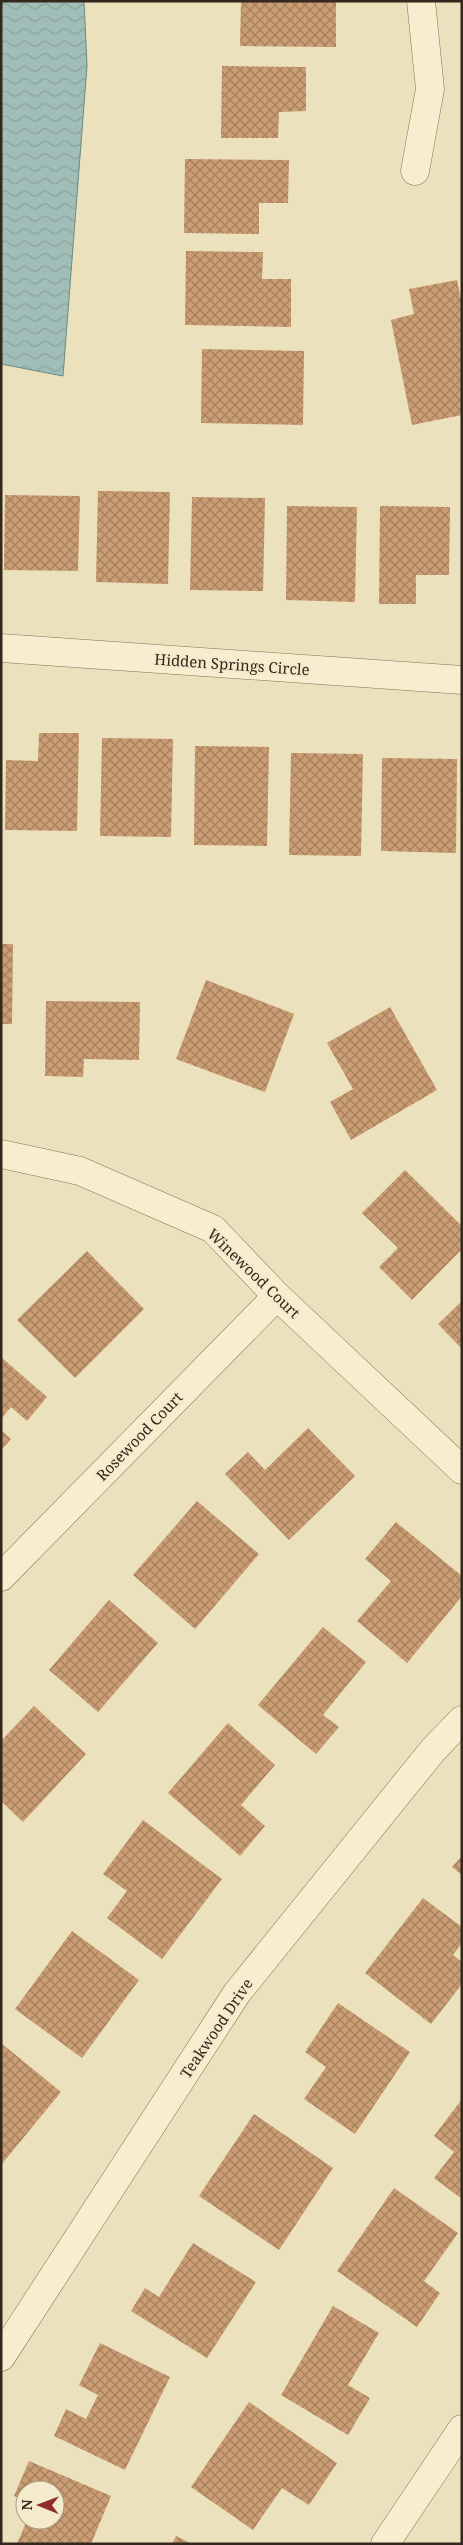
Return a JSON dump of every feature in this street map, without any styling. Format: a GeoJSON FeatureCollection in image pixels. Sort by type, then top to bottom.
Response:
{"type":"FeatureCollection","features":[{"type":"Feature","properties":{"kind":"street"},"geometry":{"type":"LineString","coordinates":[[415,171],[430,89],[421,1]]}},
{"type":"Feature","properties":{"kind":"street","name":"Hidden Springs Circle"},"geometry":{"type":"LineString","coordinates":[[1,648],[462,680]]}},
{"type":"Feature","properties":{"kind":"street","name":"Winewood Court"},"geometry":{"type":"LineString","coordinates":[[1,1154],[80,1171],[213,1229],[277,1296],[462,1470]]}},
{"type":"Feature","properties":{"kind":"street","name":"Rosewood Court"},"geometry":{"type":"LineString","coordinates":[[1,1577],[277,1296]]}},
{"type":"Feature","properties":{"kind":"street","name":"Teakwood Drive"},"geometry":{"type":"LineString","coordinates":[[1,2357],[237,1993],[433,1750],[462,1720]]}},
{"type":"Feature","properties":{"kind":"street"},"geometry":{"type":"LineString","coordinates":[[385,2544],[462,2429]]}},
{"type":"Feature","properties":{"kind":"water"},"geometry":{"type":"Polygon","coordinates":[[[1,1],[84,1],[87,66],[63,376],[1,364],[1,1]]]}},
{"type":"Feature","properties":{"kind":"building"},"geometry":{"type":"Polygon","coordinates":[[[241,1],[336,1],[336,47],[240,46],[241,1]]]}},
{"type":"Feature","properties":{"kind":"building"},"geometry":{"type":"Polygon","coordinates":[[[222,66],[306,67],[306,111],[279,112],[278,138],[221,138],[222,66]]]}},
{"type":"Feature","properties":{"kind":"building"},"geometry":{"type":"Polygon","coordinates":[[[185,159],[289,160],[288,203],[259,203],[259,234],[184,233],[185,159]]]}},
{"type":"Feature","properties":{"kind":"building"},"geometry":{"type":"Polygon","coordinates":[[[186,251],[263,252],[262,279],[291,279],[291,327],[185,325],[186,251]]]}},
{"type":"Feature","properties":{"kind":"building"},"geometry":{"type":"Polygon","coordinates":[[[457,280],[462,305],[462,415],[412,425],[391,320],[414,314],[409,289],[457,280]]]}},
{"type":"Feature","properties":{"kind":"building"},"geometry":{"type":"Polygon","coordinates":[[[202,349],[304,351],[303,425],[201,423],[202,349]]]}},
{"type":"Feature","properties":{"kind":"building"},"geometry":{"type":"Polygon","coordinates":[[[98,491],[170,492],[168,584],[96,582],[98,491]]]}},
{"type":"Feature","properties":{"kind":"building"},"geometry":{"type":"Polygon","coordinates":[[[5,495],[80,496],[78,571],[4,570],[5,495]]]}},
{"type":"Feature","properties":{"kind":"building"},"geometry":{"type":"Polygon","coordinates":[[[192,497],[265,498],[263,591],[190,590],[192,497]]]}},
{"type":"Feature","properties":{"kind":"building"},"geometry":{"type":"Polygon","coordinates":[[[287,506],[357,507],[355,602],[286,600],[287,506]]]}},
{"type":"Feature","properties":{"kind":"building"},"geometry":{"type":"Polygon","coordinates":[[[380,506],[450,507],[449,575],[416,575],[416,604],[379,604],[380,506]]]}},
{"type":"Feature","properties":{"kind":"building"},"geometry":{"type":"Polygon","coordinates":[[[39,733],[79,733],[77,831],[5,830],[6,760],[38,761],[39,733]]]}},
{"type":"Feature","properties":{"kind":"building"},"geometry":{"type":"Polygon","coordinates":[[[102,738],[173,739],[171,837],[100,836],[102,738]]]}},
{"type":"Feature","properties":{"kind":"building"},"geometry":{"type":"Polygon","coordinates":[[[195,746],[269,747],[267,846],[194,845],[195,746]]]}},
{"type":"Feature","properties":{"kind":"building"},"geometry":{"type":"Polygon","coordinates":[[[291,753],[363,754],[361,856],[289,855],[291,753]]]}},
{"type":"Feature","properties":{"kind":"building"},"geometry":{"type":"Polygon","coordinates":[[[382,758],[457,759],[456,853],[381,851],[382,758]]]}},
{"type":"Feature","properties":{"kind":"building"},"geometry":{"type":"Polygon","coordinates":[[[1,944],[13,944],[12,1024],[1,1024],[1,944]]]}},
{"type":"Feature","properties":{"kind":"building"},"geometry":{"type":"Polygon","coordinates":[[[206,980],[294,1014],[265,1092],[176,1059],[206,980]]]}},
{"type":"Feature","properties":{"kind":"building"},"geometry":{"type":"Polygon","coordinates":[[[46,1001],[140,1002],[139,1060],[84,1059],[83,1077],[45,1076],[46,1001]]]}},
{"type":"Feature","properties":{"kind":"building"},"geometry":{"type":"Polygon","coordinates":[[[390,1007],[437,1090],[351,1140],[330,1102],[353,1089],[327,1043],[390,1007]]]}},
{"type":"Feature","properties":{"kind":"building"},"geometry":{"type":"Polygon","coordinates":[[[405,1170],[462,1226],[462,1249],[412,1300],[379,1267],[398,1248],[362,1213],[405,1170]]]}},
{"type":"Feature","properties":{"kind":"building"},"geometry":{"type":"Polygon","coordinates":[[[87,1251],[144,1309],[75,1378],[17,1320],[87,1251]]]}},
{"type":"Feature","properties":{"kind":"building"},"geometry":{"type":"Polygon","coordinates":[[[462,1301],[462,1349],[438,1324],[462,1301]]]}},
{"type":"Feature","properties":{"kind":"building"},"geometry":{"type":"Polygon","coordinates":[[[1,1357],[47,1397],[27,1421],[11,1407],[1,1419],[1,1357]]]}},
{"type":"Feature","properties":{"kind":"building"},"geometry":{"type":"Polygon","coordinates":[[[308,1428],[355,1476],[289,1540],[225,1474],[248,1452],[265,1470],[308,1428]]]}},
{"type":"Feature","properties":{"kind":"building"},"geometry":{"type":"Polygon","coordinates":[[[1,1430],[11,1439],[1,1450],[1,1430]]]}},
{"type":"Feature","properties":{"kind":"building"},"geometry":{"type":"Polygon","coordinates":[[[197,1501],[259,1554],[195,1629],[133,1575],[197,1501]]]}},
{"type":"Feature","properties":{"kind":"building"},"geometry":{"type":"Polygon","coordinates":[[[396,1522],[462,1576],[462,1596],[407,1663],[357,1621],[391,1581],[365,1559],[396,1522]]]}},
{"type":"Feature","properties":{"kind":"building"},"geometry":{"type":"Polygon","coordinates":[[[109,1600],[158,1643],[98,1712],[49,1670],[109,1600]]]}},
{"type":"Feature","properties":{"kind":"building"},"geometry":{"type":"Polygon","coordinates":[[[323,1627],[366,1662],[323,1715],[339,1727],[316,1754],[258,1705],[323,1627]]]}},
{"type":"Feature","properties":{"kind":"building"},"geometry":{"type":"Polygon","coordinates":[[[34,1706],[86,1754],[23,1822],[1,1801],[1,1741],[34,1706]]]}},
{"type":"Feature","properties":{"kind":"building"},"geometry":{"type":"Polygon","coordinates":[[[228,1723],[275,1765],[241,1805],[265,1826],[240,1856],[168,1793],[228,1723]]]}},
{"type":"Feature","properties":{"kind":"building"},"geometry":{"type":"Polygon","coordinates":[[[143,1820],[222,1879],[162,1959],[107,1918],[127,1891],[103,1874],[143,1820]]]}},
{"type":"Feature","properties":{"kind":"building"},"geometry":{"type":"Polygon","coordinates":[[[462,1856],[462,1875],[452,1867],[462,1856]]]}},
{"type":"Feature","properties":{"kind":"building"},"geometry":{"type":"Polygon","coordinates":[[[423,1898],[462,1927],[462,1943],[453,1955],[462,1962],[462,1984],[431,2024],[365,1973],[423,1898]]]}},
{"type":"Feature","properties":{"kind":"building"},"geometry":{"type":"Polygon","coordinates":[[[72,1931],[139,1980],[82,2058],[15,2009],[72,1931]]]}},
{"type":"Feature","properties":{"kind":"building"},"geometry":{"type":"Polygon","coordinates":[[[338,2003],[410,2052],[355,2134],[304,2099],[326,2067],[305,2052],[338,2003]]]}},
{"type":"Feature","properties":{"kind":"building"},"geometry":{"type":"Polygon","coordinates":[[[1,2043],[61,2092],[1,2165],[1,2043]]]}},
{"type":"Feature","properties":{"kind":"building"},"geometry":{"type":"Polygon","coordinates":[[[462,2099],[462,2199],[434,2178],[454,2152],[434,2136],[462,2099]]]}},
{"type":"Feature","properties":{"kind":"building"},"geometry":{"type":"Polygon","coordinates":[[[254,2114],[333,2168],[279,2250],[199,2196],[254,2114]]]}},
{"type":"Feature","properties":{"kind":"building"},"geometry":{"type":"Polygon","coordinates":[[[394,2188],[458,2233],[424,2281],[440,2293],[417,2327],[337,2271],[394,2188]]]}},
{"type":"Feature","properties":{"kind":"building"},"geometry":{"type":"Polygon","coordinates":[[[193,2243],[256,2282],[207,2358],[131,2311],[145,2288],[159,2297],[193,2243]]]}},
{"type":"Feature","properties":{"kind":"building"},"geometry":{"type":"Polygon","coordinates":[[[333,2306],[379,2333],[348,2385],[370,2398],[348,2435],[281,2395],[333,2306]]]}},
{"type":"Feature","properties":{"kind":"building"},"geometry":{"type":"Polygon","coordinates":[[[100,2343],[170,2377],[125,2470],[54,2436],[66,2409],[86,2419],[98,2395],[79,2385],[100,2343]]]}},
{"type":"Feature","properties":{"kind":"building"},"geometry":{"type":"Polygon","coordinates":[[[249,2402],[337,2463],[309,2505],[282,2488],[253,2530],[191,2487],[249,2402]]]}},
{"type":"Feature","properties":{"kind":"building"},"geometry":{"type":"Polygon","coordinates":[[[29,2461],[111,2496],[91,2544],[17,2544],[23,2530],[65,2530],[65,2480],[21,2480],[29,2461]]]}},
{"type":"Feature","properties":{"kind":"building"},"geometry":{"type":"Polygon","coordinates":[[[176,2536],[192,2544],[172,2544],[176,2536]]]}}]}
